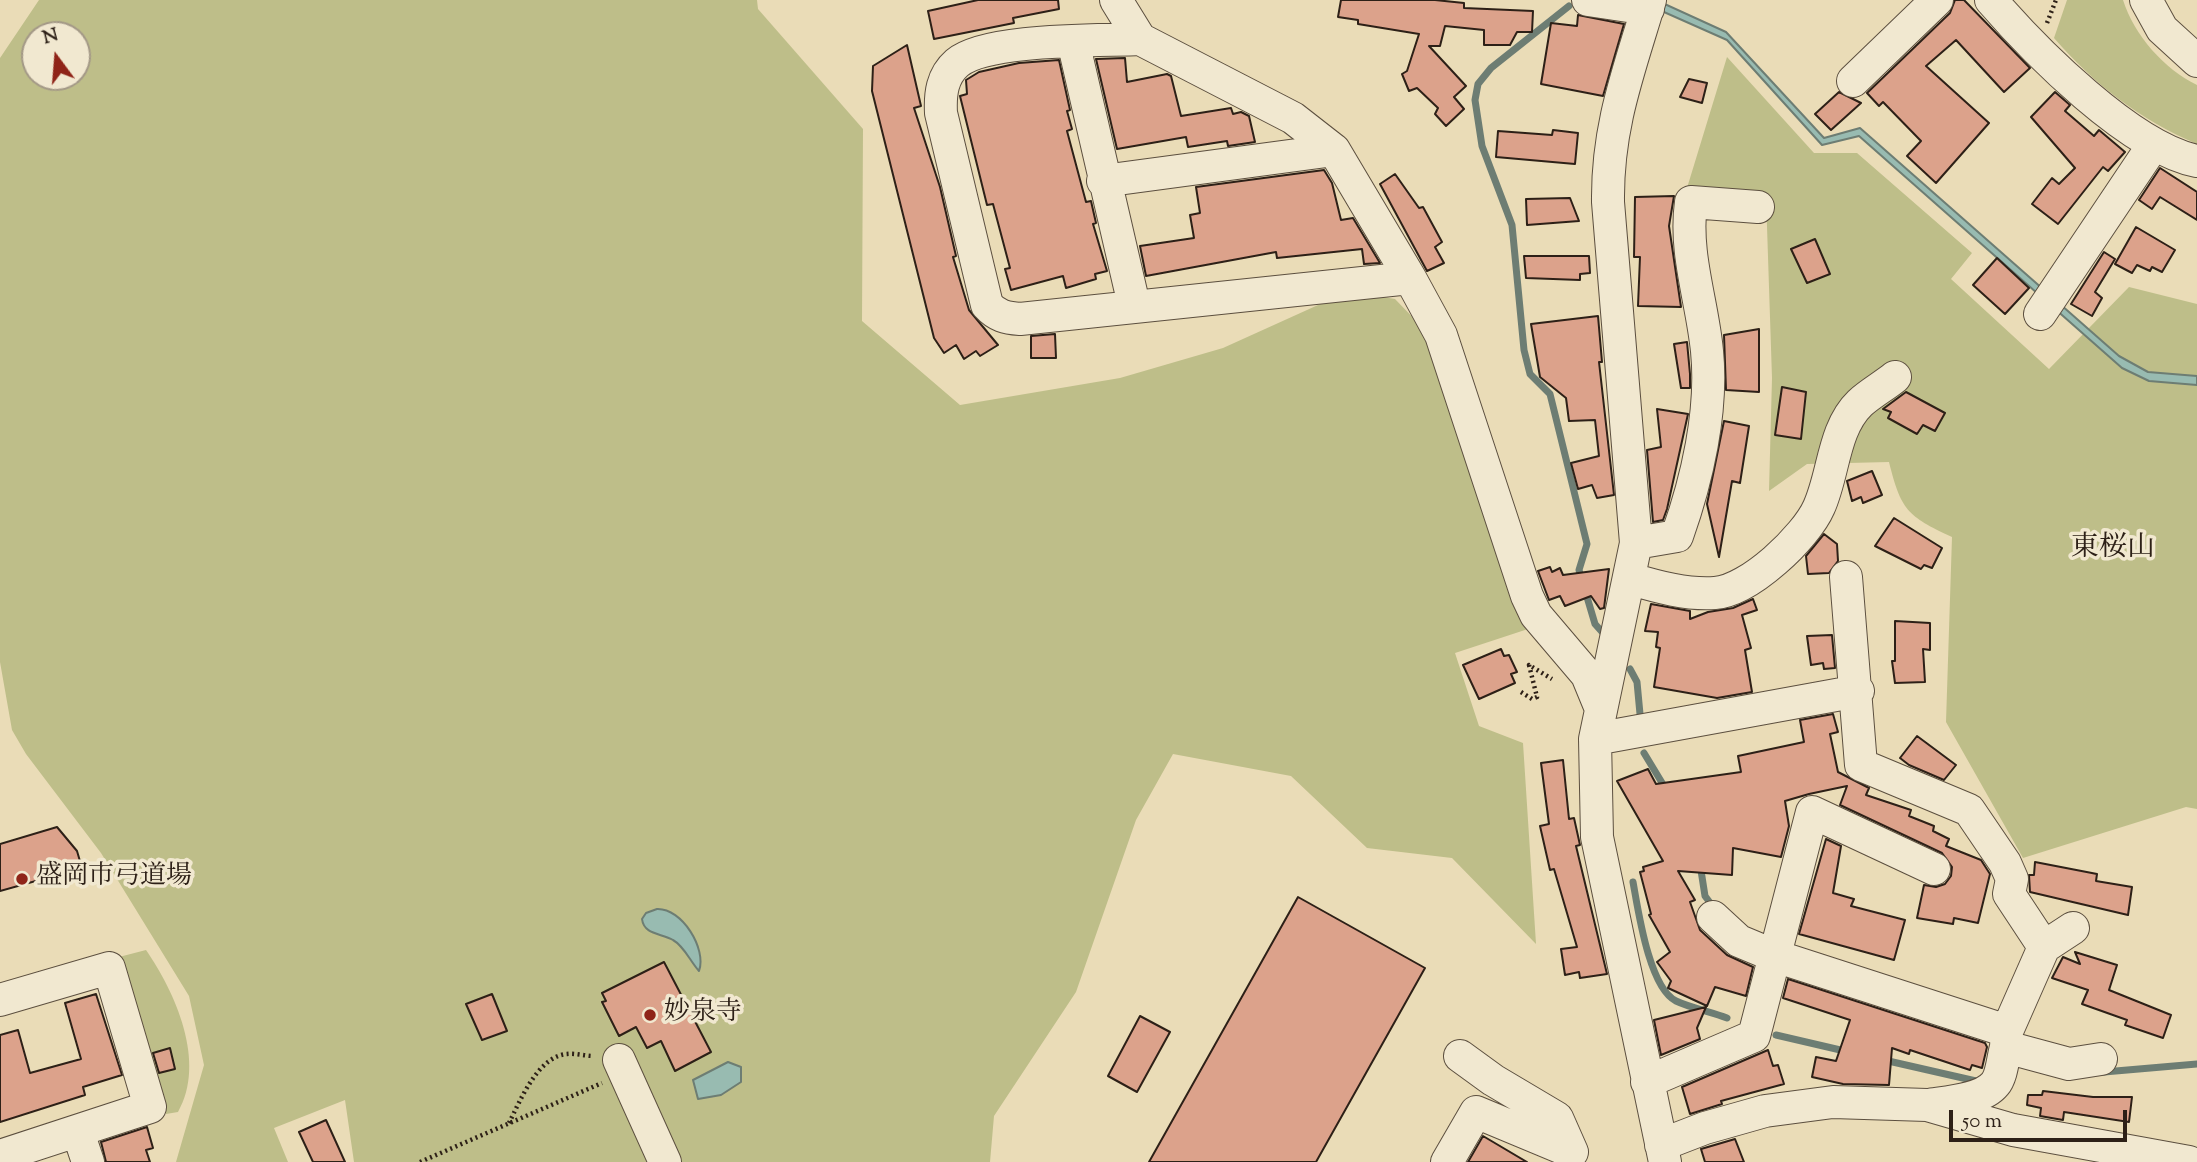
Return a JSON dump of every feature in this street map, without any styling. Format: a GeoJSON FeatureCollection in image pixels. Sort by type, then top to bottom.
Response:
{"type":"FeatureCollection","features":[{"type":"Feature","properties":{"kind":"street"},"geometry":{"type":"LineString","coordinates":[[1116,0],[1140,39]]}},
{"type":"Feature","properties":{"kind":"street"},"geometry":{"type":"LineString","coordinates":[[1588,0],[1649,5],[1612,125],[1607,165],[1636,542],[1631,579],[1595,739],[1597,837],[1663,1154],[1765,1111],[1833,1102],[1927,1105],[1954,1102],[1987,1090],[1997,1082],[2007,1039],[2044,947],[2073,928]]}},
{"type":"Feature","properties":{"kind":"street"},"geometry":{"type":"LineString","coordinates":[[1853,81],[1937,0]]}},
{"type":"Feature","properties":{"kind":"street"},"geometry":{"type":"LineString","coordinates":[[1992,0],[2037,50],[2134,134],[2182,158],[2197,162]]}},
{"type":"Feature","properties":{"kind":"street"},"geometry":{"type":"LineString","coordinates":[[2146,0],[2162,29],[2197,61]]}},
{"type":"Feature","properties":{"kind":"street"},"geometry":{"type":"LineString","coordinates":[[1410,278],[1020,319],[1006,318],[993,312],[987,304],[942,113],[940,97],[944,80],[955,64],[970,54],[995,48],[1073,41],[1140,39],[1293,118],[1334,150],[1410,278],[1441,335],[1527,596],[1536,615],[1587,675],[1601,709]]}},
{"type":"Feature","properties":{"kind":"street"},"geometry":{"type":"LineString","coordinates":[[1073,41],[1103,181],[1134,305]]}},
{"type":"Feature","properties":{"kind":"street"},"geometry":{"type":"LineString","coordinates":[[2039,314],[2154,144]]}},
{"type":"Feature","properties":{"kind":"street"},"geometry":{"type":"LineString","coordinates":[[1103,181],[1334,150]]}},
{"type":"Feature","properties":{"kind":"street"},"geometry":{"type":"LineString","coordinates":[[1636,542],[1677,536],[1688,507],[1704,423],[1708,392],[1707,353],[1687,230],[1691,202],[1758,206]]}},
{"type":"Feature","properties":{"kind":"street"},"geometry":{"type":"LineString","coordinates":[[1631,579],[1664,588],[1718,593],[1776,561],[1804,533],[1819,507],[1836,446],[1859,404],[1895,377]]}},
{"type":"Feature","properties":{"kind":"street"},"geometry":{"type":"LineString","coordinates":[[1846,577],[1858,691],[1861,765],[1969,810],[2004,863],[2012,879],[2009,894],[2044,947]]}},
{"type":"Feature","properties":{"kind":"street"},"geometry":{"type":"LineString","coordinates":[[1595,739],[1858,691]]}},
{"type":"Feature","properties":{"kind":"street"},"geometry":{"type":"LineString","coordinates":[[1647,1082],[1754,1036],[1812,812],[1934,869]]}},
{"type":"Feature","properties":{"kind":"street"},"geometry":{"type":"LineString","coordinates":[[1713,917],[1739,941],[1774,956],[2007,1039],[2069,1064],[2101,1059]]}},
{"type":"Feature","properties":{"kind":"street"},"geometry":{"type":"LineString","coordinates":[[0,1000],[109,968],[150,1107],[0,1156]]}},
{"type":"Feature","properties":{"kind":"street"},"geometry":{"type":"LineString","coordinates":[[1460,1056],[1493,1080],[1557,1118],[1575,1157]]}},
{"type":"Feature","properties":{"kind":"street"},"geometry":{"type":"LineString","coordinates":[[622,1067],[665,1162]]}},
{"type":"Feature","properties":{"kind":"street"},"geometry":{"type":"LineString","coordinates":[[1927,1105],[2013,1130],[2189,1162]]}},
{"type":"Feature","properties":{"kind":"street"},"geometry":{"type":"LineString","coordinates":[[1447,1162],[1476,1112],[1575,1157]]}},
{"type":"Feature","properties":{"kind":"street"},"geometry":{"type":"LineString","coordinates":[[78,1132],[88,1162]]}},
{"type":"Feature","properties":{"kind":"path"},"geometry":{"type":"LineString","coordinates":[[1521,692],[1532,699],[1537,697],[1528,665],[1554,681]]}},
{"type":"Feature","properties":{"kind":"path"},"geometry":{"type":"LineString","coordinates":[[508,1123],[521,1099],[550,1060],[565,1054],[622,1067]]}},
{"type":"Feature","properties":{"kind":"path"},"geometry":{"type":"LineString","coordinates":[[420,1162],[508,1123],[622,1067]]}},
{"type":"Feature","properties":{"kind":"green space"},"geometry":{"type":"Polygon","coordinates":[[[39,0],[757,0],[758,9],[863,129],[862,321],[960,405],[1120,378],[1223,348],[1349,291],[1395,299],[1423,328],[1460,442],[1490,515],[1528,629],[1455,653],[1479,726],[1523,743],[1536,944],[1452,858],[1367,848],[1291,776],[1173,754],[1136,820],[1076,992],[994,1116],[990,1162],[354,1162],[345,1100],[274,1128],[288,1162],[176,1162],[204,1065],[189,996],[101,853],[26,754],[12,730],[0,662],[0,58],[21,27],[21,91],[91,91],[91,21],[25,21],[39,0]]]}},
{"type":"Feature","properties":{"kind":"green space"},"geometry":{"type":"Polygon","coordinates":[[[2067,0],[2123,0],[2135,26],[2152,50],[2173,70],[2197,85],[2197,144],[2137,112],[2069,55],[2054,38],[2067,0]]]}},
{"type":"Feature","properties":{"kind":"green space"},"geometry":{"type":"Polygon","coordinates":[[[1727,57],[1814,153],[1857,153],[1972,253],[1951,279],[2049,369],[2129,287],[2197,304],[2197,809],[2186,807],[2023,858],[1946,722],[1952,537],[1915,517],[1908,510],[1898,491],[1889,462],[1807,464],[1769,491],[1772,378],[1766,196],[1687,188],[1727,57]]]}},
{"type":"Feature","properties":{"kind":"green space"},"geometry":{"type":"Polygon","coordinates":[[[146,950],[177,1007],[188,1050],[186,1092],[178,1112],[166,1114],[119,957],[146,950]]]}},
{"type":"Feature","properties":{"kind":"water"},"geometry":{"type":"Polygon","coordinates":[[[1637,0],[1656,0],[1726,32],[1824,138],[1860,128],[2119,356],[2148,372],[2197,376],[2197,385],[2149,381],[2122,368],[1859,136],[1822,145],[1727,40],[1637,0]]]}},
{"type":"Feature","properties":{"kind":"water"},"geometry":{"type":"Polygon","coordinates":[[[657,909],[675,915],[690,931],[699,952],[699,971],[677,943],[654,933],[643,924],[642,919],[646,913],[657,909]]]}},
{"type":"Feature","properties":{"kind":"water"},"geometry":{"type":"Polygon","coordinates":[[[728,1062],[741,1067],[741,1082],[721,1095],[698,1099],[693,1080],[728,1062]]]}},
{"type":"Feature","properties":{"kind":"building"},"geometry":{"type":"Polygon","coordinates":[[[978,0],[1058,0],[1059,9],[1013,18],[1014,23],[934,39],[928,11],[978,0]]]}},
{"type":"Feature","properties":{"kind":"building"},"geometry":{"type":"Polygon","coordinates":[[[1341,0],[1435,0],[1464,3],[1464,8],[1533,11],[1532,32],[1517,32],[1510,45],[1484,45],[1484,30],[1445,26],[1440,46],[1429,46],[1466,86],[1454,97],[1464,109],[1446,126],[1435,114],[1438,108],[1417,88],[1409,91],[1402,74],[1407,71],[1419,34],[1358,24],[1358,20],[1338,17],[1341,0]]]}},
{"type":"Feature","properties":{"kind":"building"},"geometry":{"type":"Polygon","coordinates":[[[1955,0],[1964,0],[2030,68],[2004,92],[1956,40],[1926,66],[1989,123],[1936,183],[1907,156],[1921,141],[1883,102],[1879,106],[1867,93],[1950,13],[1955,0]]]}},
{"type":"Feature","properties":{"kind":"building"},"geometry":{"type":"Polygon","coordinates":[[[1578,15],[1624,24],[1603,96],[1541,84],[1551,23],[1577,26],[1578,15]]]}},
{"type":"Feature","properties":{"kind":"building"},"geometry":{"type":"Polygon","coordinates":[[[907,45],[921,106],[914,108],[940,187],[956,256],[953,257],[969,310],[998,345],[980,356],[976,351],[964,359],[956,345],[944,353],[934,338],[872,91],[873,66],[907,45]]]}},
{"type":"Feature","properties":{"kind":"building"},"geometry":{"type":"Polygon","coordinates":[[[1125,58],[1127,82],[1167,74],[1171,76],[1181,116],[1231,108],[1233,114],[1241,112],[1249,116],[1255,142],[1228,146],[1227,141],[1188,147],[1186,137],[1117,149],[1096,59],[1125,58]]]}},
{"type":"Feature","properties":{"kind":"building"},"geometry":{"type":"Polygon","coordinates":[[[1059,60],[1070,110],[1067,111],[1072,129],[1067,131],[1086,202],[1091,201],[1096,223],[1093,224],[1107,271],[1095,274],[1096,279],[1066,288],[1063,276],[1011,290],[1005,269],[1010,268],[993,204],[987,205],[960,96],[967,94],[966,80],[979,72],[1019,63],[1059,60]]]}},
{"type":"Feature","properties":{"kind":"building"},"geometry":{"type":"Polygon","coordinates":[[[1689,79],[1707,83],[1702,103],[1680,97],[1689,79]]]}},
{"type":"Feature","properties":{"kind":"building"},"geometry":{"type":"Polygon","coordinates":[[[1839,92],[1861,103],[1831,130],[1815,114],[1839,92]]]}},
{"type":"Feature","properties":{"kind":"building"},"geometry":{"type":"Polygon","coordinates":[[[2055,92],[2070,105],[2065,111],[2094,136],[2099,130],[2125,152],[2108,171],[2103,167],[2058,224],[2032,204],[2052,178],[2059,184],[2075,168],[2031,117],[2055,92]]]}},
{"type":"Feature","properties":{"kind":"building"},"geometry":{"type":"Polygon","coordinates":[[[1553,130],[1578,133],[1575,164],[1496,157],[1498,131],[1552,135],[1553,130]]]}},
{"type":"Feature","properties":{"kind":"building"},"geometry":{"type":"Polygon","coordinates":[[[2160,168],[2197,192],[2197,220],[2160,197],[2152,209],[2139,200],[2160,168]]]}},
{"type":"Feature","properties":{"kind":"building"},"geometry":{"type":"Polygon","coordinates":[[[1324,170],[1332,183],[1341,220],[1353,218],[1380,263],[1364,264],[1362,249],[1277,258],[1276,252],[1146,276],[1140,246],[1194,238],[1190,215],[1200,213],[1196,187],[1324,170]]]}},
{"type":"Feature","properties":{"kind":"building"},"geometry":{"type":"Polygon","coordinates":[[[1395,174],[1419,208],[1423,207],[1442,242],[1435,247],[1444,263],[1427,271],[1380,184],[1395,174]]]}},
{"type":"Feature","properties":{"kind":"building"},"geometry":{"type":"Polygon","coordinates":[[[1674,196],[1669,226],[1681,307],[1638,306],[1640,257],[1634,257],[1635,197],[1674,196]]]}},
{"type":"Feature","properties":{"kind":"building"},"geometry":{"type":"Polygon","coordinates":[[[1570,198],[1579,221],[1527,225],[1526,199],[1570,198]]]}},
{"type":"Feature","properties":{"kind":"building"},"geometry":{"type":"Polygon","coordinates":[[[2136,227],[2175,250],[2162,272],[2152,267],[2150,271],[2137,265],[2132,273],[2115,264],[2136,227]]]}},
{"type":"Feature","properties":{"kind":"building"},"geometry":{"type":"Polygon","coordinates":[[[1815,239],[1830,274],[1807,283],[1791,249],[1815,239]]]}},
{"type":"Feature","properties":{"kind":"building"},"geometry":{"type":"Polygon","coordinates":[[[2104,252],[2115,259],[2095,292],[2102,298],[2092,316],[2071,304],[2104,252]]]}},
{"type":"Feature","properties":{"kind":"building"},"geometry":{"type":"Polygon","coordinates":[[[1524,256],[1589,256],[1590,273],[1580,274],[1580,280],[1526,278],[1524,256]]]}},
{"type":"Feature","properties":{"kind":"building"},"geometry":{"type":"Polygon","coordinates":[[[1997,258],[2029,288],[2005,314],[1973,285],[1997,258]]]}},
{"type":"Feature","properties":{"kind":"building"},"geometry":{"type":"Polygon","coordinates":[[[1598,316],[1602,362],[1599,362],[1614,495],[1597,498],[1592,485],[1578,489],[1571,463],[1599,456],[1595,420],[1569,421],[1566,398],[1540,377],[1531,324],[1598,316]]]}},
{"type":"Feature","properties":{"kind":"building"},"geometry":{"type":"Polygon","coordinates":[[[1759,329],[1759,392],[1726,390],[1724,335],[1759,329]]]}},
{"type":"Feature","properties":{"kind":"building"},"geometry":{"type":"Polygon","coordinates":[[[1055,334],[1056,358],[1031,358],[1031,336],[1055,334]]]}},
{"type":"Feature","properties":{"kind":"building"},"geometry":{"type":"Polygon","coordinates":[[[1687,342],[1690,388],[1681,388],[1674,344],[1687,342]]]}},
{"type":"Feature","properties":{"kind":"building"},"geometry":{"type":"Polygon","coordinates":[[[1782,387],[1806,392],[1801,439],[1775,435],[1782,387]]]}},
{"type":"Feature","properties":{"kind":"building"},"geometry":{"type":"Polygon","coordinates":[[[1906,392],[1945,413],[1935,431],[1923,425],[1917,434],[1888,418],[1891,412],[1883,409],[1906,392]]]}},
{"type":"Feature","properties":{"kind":"building"},"geometry":{"type":"Polygon","coordinates":[[[1657,409],[1688,414],[1667,509],[1663,520],[1653,522],[1647,450],[1661,447],[1657,409]]]}},
{"type":"Feature","properties":{"kind":"building"},"geometry":{"type":"Polygon","coordinates":[[[1724,421],[1749,426],[1740,483],[1732,481],[1719,557],[1707,504],[1724,421]]]}},
{"type":"Feature","properties":{"kind":"building"},"geometry":{"type":"Polygon","coordinates":[[[1872,471],[1882,495],[1863,503],[1861,497],[1852,501],[1847,481],[1872,471]]]}},
{"type":"Feature","properties":{"kind":"building"},"geometry":{"type":"Polygon","coordinates":[[[1894,518],[1942,548],[1932,568],[1924,565],[1921,569],[1875,546],[1894,518]]]}},
{"type":"Feature","properties":{"kind":"building"},"geometry":{"type":"Polygon","coordinates":[[[1824,534],[1837,544],[1838,561],[1829,573],[1808,574],[1806,556],[1824,534]]]}},
{"type":"Feature","properties":{"kind":"building"},"geometry":{"type":"Polygon","coordinates":[[[1550,567],[1552,572],[1560,568],[1563,575],[1609,569],[1604,608],[1600,609],[1591,596],[1565,606],[1560,596],[1549,600],[1538,571],[1550,567]]]}},
{"type":"Feature","properties":{"kind":"building"},"geometry":{"type":"Polygon","coordinates":[[[1753,599],[1757,610],[1742,615],[1751,648],[1745,650],[1752,692],[1717,698],[1654,687],[1660,648],[1656,647],[1658,632],[1645,631],[1651,604],[1690,611],[1690,619],[1708,612],[1733,608],[1753,599]]]}},
{"type":"Feature","properties":{"kind":"building"},"geometry":{"type":"Polygon","coordinates":[[[1895,621],[1930,623],[1930,650],[1923,649],[1925,682],[1895,683],[1892,661],[1895,661],[1895,621]]]}},
{"type":"Feature","properties":{"kind":"building"},"geometry":{"type":"Polygon","coordinates":[[[1832,635],[1835,668],[1824,669],[1823,663],[1811,665],[1807,636],[1832,635]]]}},
{"type":"Feature","properties":{"kind":"building"},"geometry":{"type":"Polygon","coordinates":[[[1501,649],[1504,656],[1509,655],[1517,672],[1511,674],[1515,683],[1479,699],[1463,665],[1501,649]]]}},
{"type":"Feature","properties":{"kind":"building"},"geometry":{"type":"Polygon","coordinates":[[[1833,714],[1838,732],[1830,734],[1838,772],[1869,788],[1866,795],[1911,810],[1909,816],[1934,826],[1933,831],[1949,839],[1946,846],[1981,860],[1990,874],[1978,923],[1954,918],[1953,924],[1917,918],[1924,885],[1936,887],[1945,884],[1951,876],[1952,867],[1942,853],[1840,805],[1847,786],[1785,801],[1789,826],[1781,857],[1733,848],[1732,875],[1678,871],[1695,900],[1690,902],[1700,930],[1727,955],[1753,967],[1746,996],[1715,987],[1707,1006],[1668,988],[1671,981],[1657,962],[1670,952],[1649,915],[1651,914],[1640,872],[1644,871],[1643,867],[1663,861],[1617,781],[1648,769],[1656,784],[1741,772],[1738,756],[1804,742],[1800,720],[1833,714]]]}},
{"type":"Feature","properties":{"kind":"building"},"geometry":{"type":"Polygon","coordinates":[[[1917,736],[1956,765],[1944,780],[1909,765],[1900,758],[1917,736]]]}},
{"type":"Feature","properties":{"kind":"building"},"geometry":{"type":"Polygon","coordinates":[[[1563,760],[1569,819],[1574,818],[1580,845],[1576,846],[1607,974],[1580,978],[1579,972],[1565,975],[1561,949],[1577,947],[1554,869],[1550,870],[1540,826],[1549,824],[1541,763],[1563,760]]]}},
{"type":"Feature","properties":{"kind":"building","name":"盛岡市弓道場"},"geometry":{"type":"Polygon","coordinates":[[[57,827],[77,851],[82,868],[0,891],[0,844],[57,827]]]}},
{"type":"Feature","properties":{"kind":"building"},"geometry":{"type":"Polygon","coordinates":[[[1826,839],[1841,846],[1833,893],[1854,899],[1851,906],[1905,920],[1894,960],[1799,934],[1826,839]]]}},
{"type":"Feature","properties":{"kind":"building"},"geometry":{"type":"Polygon","coordinates":[[[2035,862],[2097,874],[2096,881],[2132,887],[2128,915],[2030,892],[2029,875],[2034,875],[2035,862]]]}},
{"type":"Feature","properties":{"kind":"building"},"geometry":{"type":"Polygon","coordinates":[[[1298,897],[1425,968],[1316,1162],[1149,1162],[1298,897]]]}},
{"type":"Feature","properties":{"kind":"building"},"geometry":{"type":"Polygon","coordinates":[[[2075,952],[2117,965],[2109,990],[2171,1015],[2163,1038],[2125,1025],[2127,1020],[2082,1004],[2088,990],[2052,978],[2063,957],[2080,964],[2075,952]]]}},
{"type":"Feature","properties":{"kind":"building","name":"妙泉寺"},"geometry":{"type":"Polygon","coordinates":[[[664,962],[711,1052],[675,1071],[661,1041],[647,1048],[636,1027],[619,1036],[602,1002],[606,1001],[602,993],[664,962]]]}},
{"type":"Feature","properties":{"kind":"building"},"geometry":{"type":"Polygon","coordinates":[[[1788,979],[1985,1043],[1987,1047],[1982,1068],[1972,1065],[1970,1070],[1910,1050],[1909,1054],[1892,1048],[1889,1085],[1843,1084],[1812,1077],[1816,1057],[1836,1061],[1850,1020],[1783,998],[1788,979]]]}},
{"type":"Feature","properties":{"kind":"building"},"geometry":{"type":"Polygon","coordinates":[[[96,994],[122,1075],[83,1087],[85,1095],[0,1122],[0,1035],[18,1030],[30,1073],[81,1059],[65,1003],[96,994]]]}},
{"type":"Feature","properties":{"kind":"building"},"geometry":{"type":"Polygon","coordinates":[[[492,994],[507,1031],[482,1040],[466,1004],[492,994]]]}},
{"type":"Feature","properties":{"kind":"building"},"geometry":{"type":"Polygon","coordinates":[[[1706,1007],[1697,1028],[1700,1039],[1661,1055],[1654,1020],[1706,1007]]]}},
{"type":"Feature","properties":{"kind":"building"},"geometry":{"type":"Polygon","coordinates":[[[1140,1016],[1170,1032],[1137,1092],[1108,1076],[1140,1016]]]}},
{"type":"Feature","properties":{"kind":"building"},"geometry":{"type":"Polygon","coordinates":[[[170,1048],[175,1069],[159,1073],[153,1053],[170,1048]]]}},
{"type":"Feature","properties":{"kind":"building"},"geometry":{"type":"Polygon","coordinates":[[[1768,1050],[1773,1066],[1778,1065],[1784,1084],[1721,1101],[1722,1104],[1690,1114],[1682,1087],[1768,1050]]]}},
{"type":"Feature","properties":{"kind":"building"},"geometry":{"type":"Polygon","coordinates":[[[2043,1091],[2093,1097],[2132,1097],[2129,1122],[2064,1112],[2063,1120],[2040,1116],[2041,1108],[2027,1105],[2028,1095],[2042,1095],[2043,1091]]]}},
{"type":"Feature","properties":{"kind":"building"},"geometry":{"type":"Polygon","coordinates":[[[326,1120],[345,1162],[313,1162],[299,1132],[326,1120]]]}},
{"type":"Feature","properties":{"kind":"building"},"geometry":{"type":"Polygon","coordinates":[[[147,1127],[153,1148],[146,1150],[150,1162],[106,1162],[101,1142],[147,1127]]]}},
{"type":"Feature","properties":{"kind":"building"},"geometry":{"type":"Polygon","coordinates":[[[1483,1136],[1527,1162],[1468,1162],[1483,1136]]]}},
{"type":"Feature","properties":{"kind":"building"},"geometry":{"type":"Polygon","coordinates":[[[1735,1139],[1744,1162],[1705,1162],[1701,1149],[1735,1139]]]}},
{"type":"Feature","properties":{"kind":"waterway"},"geometry":{"type":"LineString","coordinates":[[1569,6],[1491,68],[1478,84],[1475,100],[1482,146],[1512,225],[1524,350],[1530,374],[1550,394],[1587,544],[1579,570],[1595,624],[1603,633]]}},
{"type":"Feature","properties":{"kind":"waterway"},"geometry":{"type":"LineString","coordinates":[[1630,669],[1637,682],[1640,714]]}},
{"type":"Feature","properties":{"kind":"waterway"},"geometry":{"type":"LineString","coordinates":[[1644,753],[1667,791]]}},
{"type":"Feature","properties":{"kind":"waterway"},"geometry":{"type":"LineString","coordinates":[[1700,864],[1705,896],[1714,908]]}},
{"type":"Feature","properties":{"kind":"waterway"},"geometry":{"type":"LineString","coordinates":[[1633,882],[1646,947],[1659,981],[1667,993],[1676,1001],[1727,1018]]}},
{"type":"Feature","properties":{"kind":"waterway"},"geometry":{"type":"LineString","coordinates":[[1776,1035],[1849,1052]]}},
{"type":"Feature","properties":{"kind":"waterway"},"geometry":{"type":"LineString","coordinates":[[1884,1060],[1976,1081]]}},
{"type":"Feature","properties":{"kind":"waterway"},"geometry":{"type":"LineString","coordinates":[[2104,1072],[2197,1064]]}},
{"type":"Feature","properties":{"kind":"place","name":"盛岡市弓道場"},"geometry":{"type":"Point","coordinates":[22,879]}},
{"type":"Feature","properties":{"kind":"place","name":"妙泉寺"},"geometry":{"type":"Point","coordinates":[650,1015]}},
{"type":"Feature","properties":{"kind":"district","name":"東桜山"},"geometry":{"type":"Point","coordinates":[2113,550]}}]}
